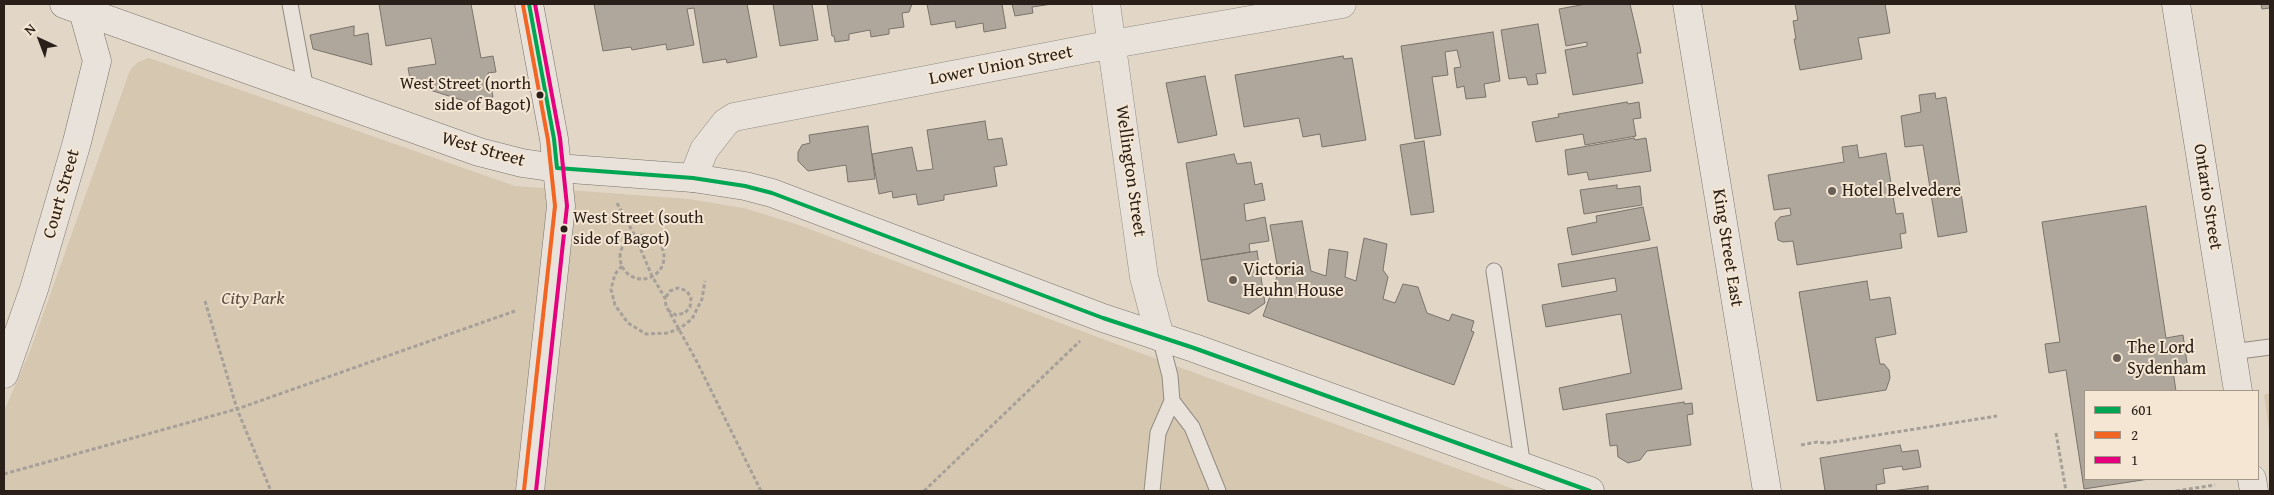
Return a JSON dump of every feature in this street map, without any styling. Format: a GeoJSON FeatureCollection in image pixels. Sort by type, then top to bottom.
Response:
{"type":"FeatureCollection","features":[{"type":"Feature","properties":{"kind":"street"},"geometry":{"type":"LineString","coordinates":[[528,4],[557,168],[561,206],[530,491]]}},
{"type":"Feature","properties":{"kind":"street","name":"Wellington Street"},"geometry":{"type":"LineString","coordinates":[[1106,4],[1144,277],[1160,337]]}},
{"type":"Feature","properties":{"kind":"street","name":"Lower Union Street"},"geometry":{"type":"LineString","coordinates":[[693,178],[704,150],[726,122],[734,117],[1113,44],[1342,4]]}},
{"type":"Feature","properties":{"kind":"street","name":"King Street East"},"geometry":{"type":"LineString","coordinates":[[1687,4],[1767,491]]}},
{"type":"Feature","properties":{"kind":"street","name":"Ontario Street"},"geometry":{"type":"LineString","coordinates":[[2176,4],[2238,390]]}},
{"type":"Feature","properties":{"kind":"street","name":"West Street"},"geometry":{"type":"LineString","coordinates":[[76,6],[479,152],[522,163],[557,168],[693,178],[744,186],[800,202],[1104,318],[1590,491]]}},
{"type":"Feature","properties":{"kind":"street","name":"Court Street"},"geometry":{"type":"LineString","coordinates":[[4,374],[34,289],[77,142],[97,61],[76,6]]}},
{"type":"Feature","properties":{"kind":"lane"},"geometry":{"type":"LineString","coordinates":[[290,4],[306,90]]}},
{"type":"Feature","properties":{"kind":"lane"},"geometry":{"type":"LineString","coordinates":[[1494,272],[1523,467]]}},
{"type":"Feature","properties":{"kind":"lane"},"geometry":{"type":"LineString","coordinates":[[1152,491],[1158,432],[1172,401],[1170,376],[1160,337]]}},
{"type":"Feature","properties":{"kind":"lane"},"geometry":{"type":"LineString","coordinates":[[2232,352],[2270,347]]}},
{"type":"Feature","properties":{"kind":"lane"},"geometry":{"type":"LineString","coordinates":[[1172,401],[1192,427],[1218,491]]}},
{"type":"Feature","properties":{"kind":"path"},"geometry":{"type":"LineString","coordinates":[[610,202],[618,203],[652,276],[665,298],[666,306],[696,360],[761,491]]}},
{"type":"Feature","properties":{"kind":"path"},"geometry":{"type":"LineString","coordinates":[[642,235],[655,239],[663,250],[662,264],[659,270],[652,276],[639,279],[632,276],[622,266],[620,251],[628,239],[635,236],[642,235]]}},
{"type":"Feature","properties":{"kind":"path"},"geometry":{"type":"LineString","coordinates":[[622,266],[615,274],[611,289],[615,305],[628,323],[646,334],[667,333],[679,329],[692,319],[702,299],[705,281]]}},
{"type":"Feature","properties":{"kind":"path"},"geometry":{"type":"LineString","coordinates":[[665,298],[670,291],[678,288],[690,294],[692,302],[688,311],[680,315],[672,313],[666,306]]}},
{"type":"Feature","properties":{"kind":"path"},"geometry":{"type":"LineString","coordinates":[[204,301],[237,409],[271,491]]}},
{"type":"Feature","properties":{"kind":"path"},"geometry":{"type":"LineString","coordinates":[[4,474],[237,409],[515,311]]}},
{"type":"Feature","properties":{"kind":"path"},"geometry":{"type":"LineString","coordinates":[[924,491],[1086,335]]}},
{"type":"Feature","properties":{"kind":"path"},"geometry":{"type":"LineString","coordinates":[[1801,445],[1817,442],[1827,443],[1997,416]]}},
{"type":"Feature","properties":{"kind":"path"},"geometry":{"type":"LineString","coordinates":[[2056,433],[2066,491]]}},
{"type":"Feature","properties":{"kind":"path"},"geometry":{"type":"LineString","coordinates":[[2176,491],[2215,485]]}},
{"type":"Feature","properties":{"kind":"path"},"geometry":{"type":"LineString","coordinates":[[2065,486],[2070,491]]}},
{"type":"Feature","properties":{"kind":"green space","name":"City Park"},"geometry":{"type":"Polygon","coordinates":[[[149,58],[515,186],[689,199],[744,208],[796,224],[1135,351],[1519,491],[4,491],[4,411],[30,351],[130,70],[138,62],[149,58]]]}},
{"type":"Feature","properties":{"kind":"green space"},"geometry":{"type":"Polygon","coordinates":[[[2270,393],[2270,438],[2264,395],[2270,393]]]}},
{"type":"Feature","properties":{"kind":"building"},"geometry":{"type":"Polygon","coordinates":[[[379,4],[471,4],[481,58],[493,56],[496,72],[488,73],[493,97],[468,102],[411,84],[408,68],[436,64],[431,38],[386,46],[379,4]]]}},
{"type":"Feature","properties":{"kind":"building"},"geometry":{"type":"Polygon","coordinates":[[[594,4],[747,4],[757,57],[727,63],[726,59],[703,63],[694,8],[687,9],[694,45],[667,50],[666,44],[632,50],[631,47],[603,51],[594,4]]]}},
{"type":"Feature","properties":{"kind":"building"},"geometry":{"type":"Polygon","coordinates":[[[773,4],[812,4],[818,40],[780,46],[773,4]]]}},
{"type":"Feature","properties":{"kind":"building"},"geometry":{"type":"Polygon","coordinates":[[[827,4],[912,4],[909,12],[902,13],[904,27],[889,29],[889,34],[871,37],[870,30],[849,34],[849,40],[835,42],[834,36],[832,36],[827,4]]]}},
{"type":"Feature","properties":{"kind":"building"},"geometry":{"type":"Polygon","coordinates":[[[927,4],[1002,4],[1006,28],[984,32],[983,23],[956,28],[955,21],[931,25],[927,4]]]}},
{"type":"Feature","properties":{"kind":"building"},"geometry":{"type":"Polygon","coordinates":[[[1012,4],[1052,4],[1032,7],[1033,13],[1015,16],[1012,4]]]}},
{"type":"Feature","properties":{"kind":"building"},"geometry":{"type":"Polygon","coordinates":[[[1586,4],[1630,4],[1641,53],[1637,53],[1643,83],[1573,95],[1565,50],[1587,46],[1587,42],[1566,46],[1559,9],[1586,4]]]}},
{"type":"Feature","properties":{"kind":"building"},"geometry":{"type":"Polygon","coordinates":[[[1795,4],[1885,4],[1890,33],[1858,38],[1862,59],[1800,70],[1794,39],[1796,39],[1793,21],[1798,20],[1795,4]]]}},
{"type":"Feature","properties":{"kind":"building"},"geometry":{"type":"Polygon","coordinates":[[[2261,4],[2270,4],[2270,8],[2262,9],[2261,4]]]}},
{"type":"Feature","properties":{"kind":"building"},"geometry":{"type":"Polygon","coordinates":[[[1538,24],[1546,73],[1536,74],[1538,84],[1528,85],[1526,77],[1509,79],[1501,30],[1538,24]]]}},
{"type":"Feature","properties":{"kind":"building"},"geometry":{"type":"Polygon","coordinates":[[[354,26],[354,36],[368,33],[372,65],[313,49],[310,35],[354,26]]]}},
{"type":"Feature","properties":{"kind":"building"},"geometry":{"type":"Polygon","coordinates":[[[1493,32],[1500,81],[1484,84],[1486,97],[1466,99],[1464,86],[1457,88],[1454,68],[1461,67],[1457,50],[1445,52],[1448,75],[1432,77],[1441,135],[1415,139],[1401,46],[1493,32]]]}},
{"type":"Feature","properties":{"kind":"building"},"geometry":{"type":"Polygon","coordinates":[[[1343,56],[1344,59],[1352,58],[1366,140],[1322,147],[1320,134],[1303,137],[1299,118],[1244,127],[1235,75],[1343,56]]]}},
{"type":"Feature","properties":{"kind":"building"},"geometry":{"type":"Polygon","coordinates":[[[1205,76],[1217,135],[1178,143],[1166,83],[1205,76]]]}},
{"type":"Feature","properties":{"kind":"building"},"geometry":{"type":"Polygon","coordinates":[[[1935,93],[1936,99],[1946,97],[1967,232],[1938,237],[1923,145],[1905,147],[1901,116],[1921,112],[1919,95],[1935,93]]]}},
{"type":"Feature","properties":{"kind":"building"},"geometry":{"type":"Polygon","coordinates":[[[1627,102],[1628,104],[1639,102],[1641,118],[1633,119],[1636,136],[1585,145],[1583,134],[1536,142],[1532,122],[1559,117],[1558,114],[1627,102]]]}},
{"type":"Feature","properties":{"kind":"building"},"geometry":{"type":"Polygon","coordinates":[[[985,121],[988,140],[1002,138],[1007,165],[994,167],[997,186],[944,195],[944,200],[918,205],[916,194],[893,198],[892,191],[879,194],[872,154],[912,147],[917,171],[933,169],[927,130],[985,121]]]}},
{"type":"Feature","properties":{"kind":"building"},"geometry":{"type":"Polygon","coordinates":[[[868,126],[875,179],[848,182],[846,165],[808,171],[798,161],[798,152],[802,145],[810,143],[809,135],[868,126]]]}},
{"type":"Feature","properties":{"kind":"building"},"geometry":{"type":"Polygon","coordinates":[[[1634,138],[1635,140],[1646,138],[1651,171],[1589,180],[1587,172],[1568,175],[1565,150],[1634,138]]]}},
{"type":"Feature","properties":{"kind":"building"},"geometry":{"type":"Polygon","coordinates":[[[1424,141],[1434,212],[1411,215],[1400,145],[1424,141]]]}},
{"type":"Feature","properties":{"kind":"building","name":"Hotel Belvedere"},"geometry":{"type":"Polygon","coordinates":[[[1857,145],[1859,158],[1886,153],[1896,214],[1903,213],[1906,233],[1900,234],[1902,248],[1797,265],[1793,241],[1783,242],[1778,240],[1775,223],[1780,217],[1791,215],[1790,208],[1774,210],[1768,175],[1844,162],[1842,147],[1857,145]]]}},
{"type":"Feature","properties":{"kind":"building"},"geometry":{"type":"Polygon","coordinates":[[[1234,154],[1237,164],[1251,162],[1255,185],[1262,183],[1265,200],[1244,204],[1246,221],[1265,217],[1269,241],[1249,244],[1250,252],[1201,260],[1186,163],[1234,154]]]}},
{"type":"Feature","properties":{"kind":"building"},"geometry":{"type":"Polygon","coordinates":[[[1617,185],[1617,189],[1640,186],[1642,205],[1584,214],[1580,190],[1617,185]]]}},
{"type":"Feature","properties":{"kind":"building","name":"The Lord Sydenham"},"geometry":{"type":"Polygon","coordinates":[[[2146,206],[2166,338],[2183,335],[2188,369],[2173,371],[2176,390],[2084,390],[2084,480],[2142,480],[2084,489],[2066,370],[2049,373],[2045,344],[2060,342],[2042,222],[2146,206]]]}},
{"type":"Feature","properties":{"kind":"building"},"geometry":{"type":"Polygon","coordinates":[[[1643,207],[1650,240],[1572,255],[1567,228],[1597,222],[1596,216],[1643,207]]]}},
{"type":"Feature","properties":{"kind":"building"},"geometry":{"type":"Polygon","coordinates":[[[1302,221],[1311,271],[1326,276],[1329,249],[1348,252],[1345,277],[1356,281],[1364,238],[1387,244],[1383,270],[1388,277],[1383,299],[1395,303],[1403,284],[1418,287],[1427,313],[1449,321],[1452,314],[1474,321],[1471,331],[1474,332],[1454,385],[1263,316],[1281,265],[1277,264],[1270,225],[1302,221]]]}},
{"type":"Feature","properties":{"kind":"building"},"geometry":{"type":"Polygon","coordinates":[[[1657,247],[1682,389],[1563,410],[1559,388],[1631,373],[1621,314],[1546,327],[1542,305],[1617,291],[1615,278],[1562,287],[1558,264],[1657,247]]]}},
{"type":"Feature","properties":{"kind":"building","name":"Victoria Heuhn House"},"geometry":{"type":"Polygon","coordinates":[[[1257,251],[1265,303],[1249,314],[1208,301],[1201,260],[1257,251]]]}},
{"type":"Feature","properties":{"kind":"building"},"geometry":{"type":"Polygon","coordinates":[[[1867,281],[1870,300],[1890,297],[1896,334],[1875,338],[1880,364],[1884,364],[1889,370],[1890,378],[1886,390],[1817,401],[1799,292],[1867,281]]]}},
{"type":"Feature","properties":{"kind":"building"},"geometry":{"type":"Polygon","coordinates":[[[1684,402],[1684,404],[1692,403],[1693,414],[1687,415],[1691,445],[1647,451],[1640,460],[1628,463],[1618,457],[1617,445],[1610,446],[1606,414],[1684,402]]]}},
{"type":"Feature","properties":{"kind":"building"},"geometry":{"type":"Polygon","coordinates":[[[1900,445],[1902,452],[1918,450],[1921,467],[1903,470],[1902,466],[1883,469],[1885,483],[1876,485],[1877,491],[1825,491],[1820,458],[1900,445]]]}},
{"type":"Feature","properties":{"kind":"building"},"geometry":{"type":"Polygon","coordinates":[[[1928,486],[1928,491],[1892,491],[1928,486]]]}},
{"type":"Feature","properties":{"kind":"transit line","name":"601"},"geometry":{"type":"LineString","coordinates":[[529,4],[554,139],[557,168],[693,178],[745,186],[772,193],[1103,318],[1194,348],[1590,491]]}},
{"type":"Feature","properties":{"kind":"transit line","name":"1"},"geometry":{"type":"LineString","coordinates":[[535,4],[560,138],[567,206],[536,491]]}},
{"type":"Feature","properties":{"kind":"transit line","name":"2"},"geometry":{"type":"LineString","coordinates":[[523,5],[548,140],[555,206],[524,490]]}},
{"type":"Feature","properties":{"kind":"place","name":"West Street (north side of Bagot)"},"geometry":{"type":"Point","coordinates":[540,95]}},
{"type":"Feature","properties":{"kind":"place","name":"Hotel Belvedere"},"geometry":{"type":"Point","coordinates":[1832,191]}},
{"type":"Feature","properties":{"kind":"place","name":"West Street (south side of Bagot)"},"geometry":{"type":"Point","coordinates":[564,229]}},
{"type":"Feature","properties":{"kind":"place","name":"Victoria Heuhn House"},"geometry":{"type":"Point","coordinates":[1233,280]}},
{"type":"Feature","properties":{"kind":"place","name":"The Lord Sydenham"},"geometry":{"type":"Point","coordinates":[2117,358]}}]}
